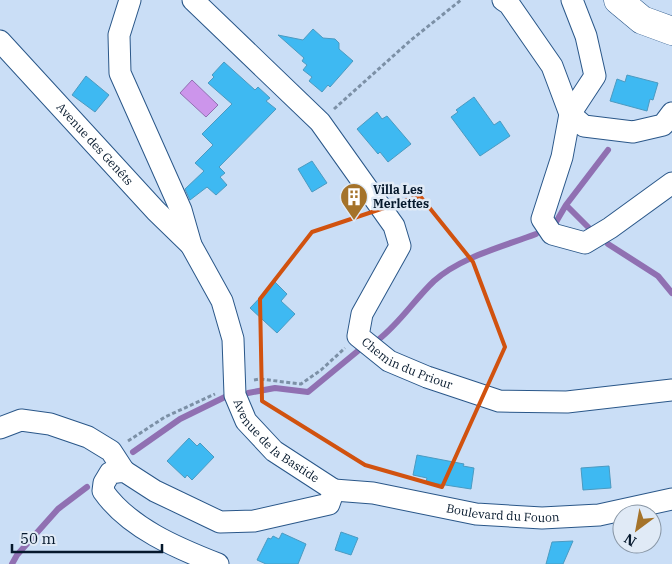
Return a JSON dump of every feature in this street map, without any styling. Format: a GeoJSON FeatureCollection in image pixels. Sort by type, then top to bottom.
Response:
{"type":"FeatureCollection","features":[{"type":"Feature","properties":{"kind":"main road"},"geometry":{"type":"LineString","coordinates":[[618,0],[642,20],[672,31]]}},
{"type":"Feature","properties":{"kind":"street","name":"Avenue de la Bastide"},"geometry":{"type":"LineString","coordinates":[[124,471],[155,491],[220,522],[254,521],[329,504],[334,490],[274,451],[246,421],[233,386],[233,339],[222,301],[191,245],[181,210],[120,73],[119,35],[130,0]]}},
{"type":"Feature","properties":{"kind":"street","name":"Chemin du Priour"},"geometry":{"type":"LineString","coordinates":[[193,0],[320,122],[394,226],[400,246],[362,314],[358,336],[389,361],[427,377],[499,401],[566,402],[672,390]]}},
{"type":"Feature","properties":{"kind":"street"},"geometry":{"type":"LineString","coordinates":[[503,0],[509,4],[552,66],[570,114],[584,126],[633,132],[663,124],[672,113]]}},
{"type":"Feature","properties":{"kind":"street"},"geometry":{"type":"LineString","coordinates":[[572,0],[586,36],[595,76],[570,114],[562,157],[542,219],[552,234],[585,243],[610,228],[672,183]]}},
{"type":"Feature","properties":{"kind":"street","name":"Avenue des Genêts"},"geometry":{"type":"LineString","coordinates":[[0,41],[156,211],[191,245]]}},
{"type":"Feature","properties":{"kind":"street"},"geometry":{"type":"LineString","coordinates":[[0,428],[21,420],[50,424],[88,437],[111,451],[124,471],[110,473],[104,483],[102,491],[112,505],[142,527],[188,552],[218,564]]}},
{"type":"Feature","properties":{"kind":"street","name":"Boulevard du Fouon"},"geometry":{"type":"LineString","coordinates":[[334,490],[373,493],[476,514],[542,518],[599,515],[672,499]]}},
{"type":"Feature","properties":{"kind":"path"},"geometry":{"type":"LineString","coordinates":[[320,122],[411,40],[461,0]]}},
{"type":"Feature","properties":{"kind":"path"},"geometry":{"type":"LineString","coordinates":[[111,451],[165,417],[233,386],[260,379],[302,384],[321,370],[358,336]]}},
{"type":"Feature","properties":{"kind":"highlighted area"},"geometry":{"type":"Polygon","coordinates":[[[420,196],[473,262],[505,347],[442,487],[365,465],[262,401],[260,299],[312,232],[420,196]]]}},
{"type":"Feature","properties":{"kind":"shaded area"},"geometry":{"type":"Polygon","coordinates":[[[192,80],[218,105],[206,117],[180,93],[192,80]]]}},
{"type":"Feature","properties":{"kind":"building"},"geometry":{"type":"Polygon","coordinates":[[[313,29],[323,38],[335,39],[339,43],[339,49],[353,61],[330,87],[328,85],[322,92],[309,81],[312,77],[303,70],[307,65],[302,61],[304,58],[278,35],[303,40],[313,29]]]}},
{"type":"Feature","properties":{"kind":"building"},"geometry":{"type":"Polygon","coordinates":[[[224,62],[255,90],[258,87],[270,98],[266,101],[276,109],[219,167],[225,173],[220,177],[227,185],[216,195],[207,187],[190,200],[185,189],[204,171],[195,163],[213,145],[202,134],[232,104],[208,83],[214,77],[212,75],[224,62]]]}},
{"type":"Feature","properties":{"kind":"building"},"geometry":{"type":"Polygon","coordinates":[[[627,75],[658,83],[653,100],[650,99],[647,111],[610,101],[617,79],[625,82],[627,75]]]}},
{"type":"Feature","properties":{"kind":"building"},"geometry":{"type":"Polygon","coordinates":[[[86,76],[109,95],[95,112],[72,95],[86,76]]]}},
{"type":"Feature","properties":{"kind":"building"},"geometry":{"type":"Polygon","coordinates":[[[474,97],[494,125],[500,121],[510,136],[480,156],[451,117],[458,112],[456,110],[474,97]]]}},
{"type":"Feature","properties":{"kind":"building"},"geometry":{"type":"Polygon","coordinates":[[[377,112],[382,119],[387,116],[411,144],[388,162],[380,152],[378,154],[357,129],[377,112]]]}},
{"type":"Feature","properties":{"kind":"building"},"geometry":{"type":"Polygon","coordinates":[[[312,161],[327,183],[312,192],[298,169],[312,161]]]}},
{"type":"Feature","properties":{"kind":"building"},"geometry":{"type":"Polygon","coordinates":[[[275,282],[287,294],[281,301],[295,314],[277,333],[250,308],[275,282]]]}},
{"type":"Feature","properties":{"kind":"building"},"geometry":{"type":"Polygon","coordinates":[[[189,438],[197,446],[200,443],[214,457],[192,480],[187,475],[185,478],[167,461],[189,438]]]}},
{"type":"Feature","properties":{"kind":"building"},"geometry":{"type":"Polygon","coordinates":[[[417,455],[464,464],[463,466],[474,468],[471,489],[426,482],[427,478],[413,475],[417,455]]]}},
{"type":"Feature","properties":{"kind":"building"},"geometry":{"type":"Polygon","coordinates":[[[609,466],[611,488],[583,490],[581,468],[609,466]]]}},
{"type":"Feature","properties":{"kind":"building"},"geometry":{"type":"Polygon","coordinates":[[[341,532],[358,538],[351,555],[335,550],[341,532]]]}},
{"type":"Feature","properties":{"kind":"building"},"geometry":{"type":"Polygon","coordinates":[[[282,533],[306,544],[298,564],[266,564],[257,560],[268,538],[271,539],[273,536],[279,539],[282,533]]]}},
{"type":"Feature","properties":{"kind":"building"},"geometry":{"type":"Polygon","coordinates":[[[573,541],[563,564],[546,564],[552,542],[573,541]]]}},
{"type":"Feature","properties":{"kind":"waterway"},"geometry":{"type":"LineString","coordinates":[[556,222],[566,205],[608,150]]}},
{"type":"Feature","properties":{"kind":"waterway"},"geometry":{"type":"LineString","coordinates":[[566,205],[589,228]]}},
{"type":"Feature","properties":{"kind":"waterway"},"geometry":{"type":"LineString","coordinates":[[378,340],[427,288],[445,273],[482,253],[536,234]]}},
{"type":"Feature","properties":{"kind":"waterway"},"geometry":{"type":"LineString","coordinates":[[608,244],[658,276],[672,293]]}},
{"type":"Feature","properties":{"kind":"waterway"},"geometry":{"type":"LineString","coordinates":[[248,393],[275,388],[308,392],[359,350]]}},
{"type":"Feature","properties":{"kind":"waterway"},"geometry":{"type":"LineString","coordinates":[[133,452],[180,419],[229,395]]}},
{"type":"Feature","properties":{"kind":"waterway"},"geometry":{"type":"LineString","coordinates":[[12,564],[17,555],[58,509],[87,487]]}},
{"type":"Feature","properties":{"kind":"place","name":"Villa Les Merlettes"},"geometry":{"type":"Point","coordinates":[354,221]}}]}
